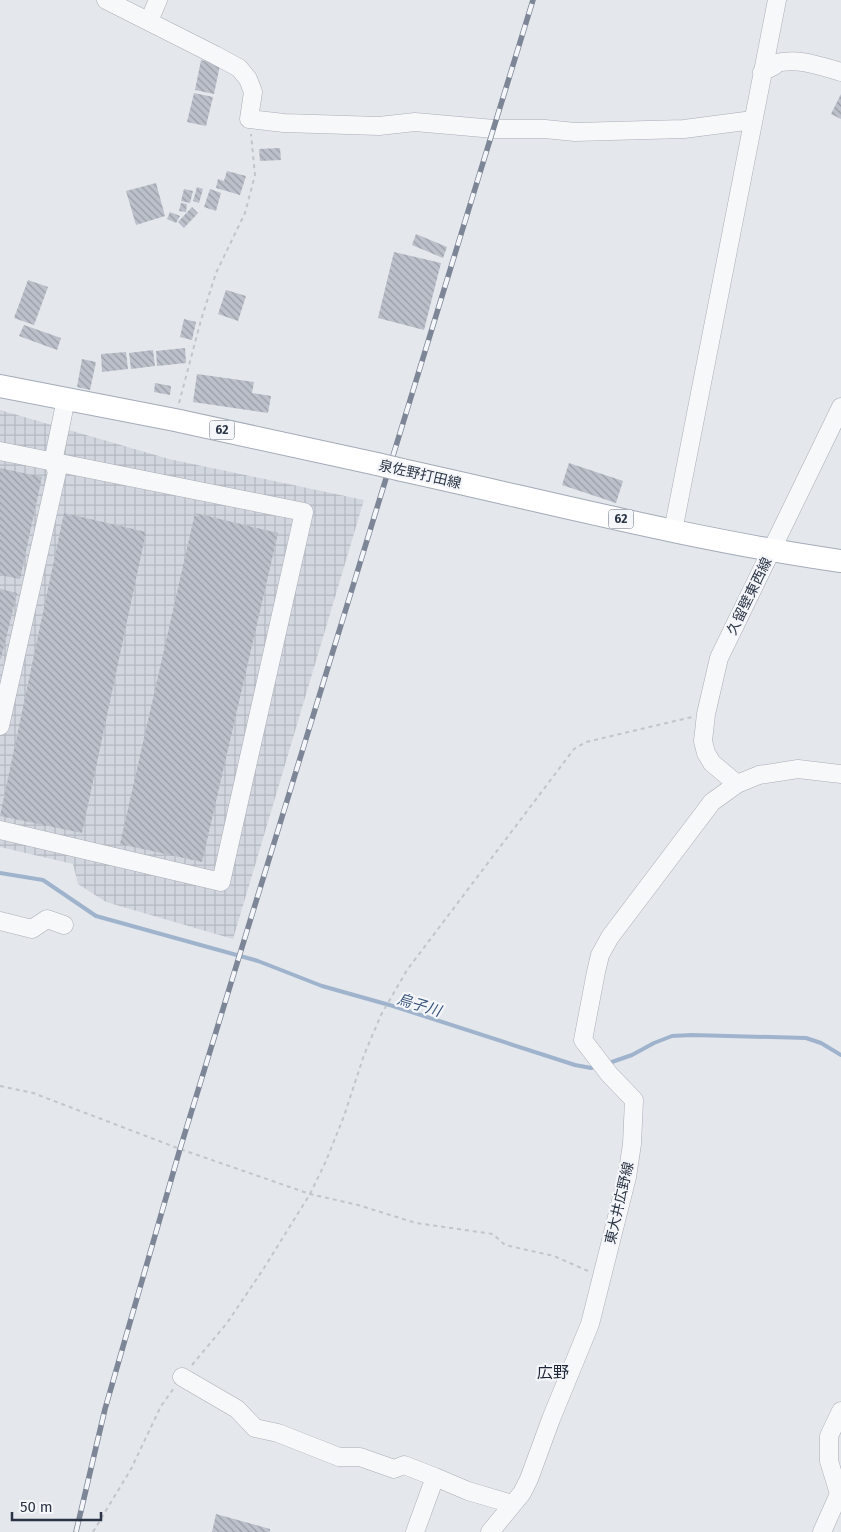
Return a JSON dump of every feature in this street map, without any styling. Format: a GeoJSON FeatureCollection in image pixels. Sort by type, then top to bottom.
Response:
{"type":"FeatureCollection","features":[{"type":"Feature","properties":{"kind":"main road","name":"泉佐野打田線"},"geometry":{"type":"LineString","coordinates":[[0,386],[175,420],[672,531],[841,561]]}},
{"type":"Feature","properties":{"kind":"street"},"geometry":{"type":"LineString","coordinates":[[106,0],[239,68],[248,79],[253,92],[249,119],[284,123],[379,126],[416,122],[494,129],[545,129],[575,132],[684,129],[753,120]]}},
{"type":"Feature","properties":{"kind":"street"},"geometry":{"type":"LineString","coordinates":[[150,22],[158,0]]}},
{"type":"Feature","properties":{"kind":"street"},"geometry":{"type":"LineString","coordinates":[[672,531],[777,0]]}},
{"type":"Feature","properties":{"kind":"street"},"geometry":{"type":"LineString","coordinates":[[762,72],[774,66],[773,64],[786,60],[805,61],[841,72]]}},
{"type":"Feature","properties":{"kind":"street"},"geometry":{"type":"LineString","coordinates":[[0,726],[57,472],[54,462],[66,399]]}},
{"type":"Feature","properties":{"kind":"street","name":"久留壁東西線"},"geometry":{"type":"LineString","coordinates":[[737,784],[712,764],[702,741],[719,658],[841,407]]}},
{"type":"Feature","properties":{"kind":"street"},"geometry":{"type":"LineString","coordinates":[[0,451],[304,512],[221,882],[0,830]]}},
{"type":"Feature","properties":{"kind":"street","name":"東大井広野線"},"geometry":{"type":"LineString","coordinates":[[490,1532],[522,1493],[529,1479],[551,1419],[590,1324],[628,1177],[634,1100],[609,1074],[583,1040],[588,1006],[600,955],[610,937],[712,802],[737,784],[760,775],[798,769],[841,774]]}},
{"type":"Feature","properties":{"kind":"street"},"geometry":{"type":"LineString","coordinates":[[0,920],[32,929],[47,919],[64,925]]}},
{"type":"Feature","properties":{"kind":"street"},"geometry":{"type":"LineString","coordinates":[[182,1378],[237,1409],[256,1428],[278,1433],[339,1456],[360,1457],[394,1469],[404,1465],[468,1491],[512,1504]]}},
{"type":"Feature","properties":{"kind":"street"},"geometry":{"type":"LineString","coordinates":[[822,1532],[840,1497],[829,1461],[829,1436],[841,1411]]}},
{"type":"Feature","properties":{"kind":"street"},"geometry":{"type":"LineString","coordinates":[[415,1532],[435,1477]]}},
{"type":"Feature","properties":{"kind":"path"},"geometry":{"type":"LineString","coordinates":[[175,420],[201,320],[216,273],[245,213],[255,175],[249,119]]}},
{"type":"Feature","properties":{"kind":"path"},"geometry":{"type":"LineString","coordinates":[[93,1532],[131,1469],[161,1406],[227,1323],[310,1194],[344,1116],[364,1055],[381,1015],[391,995],[412,963],[574,749],[586,742],[706,714]]}},
{"type":"Feature","properties":{"kind":"path"},"geometry":{"type":"LineString","coordinates":[[0,1086],[33,1093],[180,1149],[310,1194],[358,1205],[416,1224],[458,1231],[493,1234],[506,1245],[554,1256],[601,1277]]}},
{"type":"Feature","properties":{"kind":"shaded area"},"geometry":{"type":"Polygon","coordinates":[[[0,410],[169,459],[364,500],[233,939],[106,902],[78,884],[73,864],[0,847],[0,410]]]}},
{"type":"Feature","properties":{"kind":"building"},"geometry":{"type":"Polygon","coordinates":[[[201,60],[220,65],[214,94],[195,90],[201,60]]]}},
{"type":"Feature","properties":{"kind":"building"},"geometry":{"type":"Polygon","coordinates":[[[194,93],[213,97],[206,126],[187,122],[194,93]]]}},
{"type":"Feature","properties":{"kind":"building"},"geometry":{"type":"Polygon","coordinates":[[[841,94],[841,119],[831,114],[841,94]]]}},
{"type":"Feature","properties":{"kind":"building"},"geometry":{"type":"Polygon","coordinates":[[[280,148],[281,160],[260,161],[259,149],[280,148]]]}},
{"type":"Feature","properties":{"kind":"building"},"geometry":{"type":"Polygon","coordinates":[[[227,171],[246,176],[240,195],[216,188],[218,179],[224,181],[227,171]]]}},
{"type":"Feature","properties":{"kind":"building"},"geometry":{"type":"Polygon","coordinates":[[[156,183],[165,216],[136,225],[126,191],[156,183]]]}},
{"type":"Feature","properties":{"kind":"building"},"geometry":{"type":"Polygon","coordinates":[[[197,187],[203,189],[199,203],[193,201],[197,187]]]}},
{"type":"Feature","properties":{"kind":"building"},"geometry":{"type":"Polygon","coordinates":[[[184,189],[193,191],[190,203],[181,201],[184,189]]]}},
{"type":"Feature","properties":{"kind":"building"},"geometry":{"type":"Polygon","coordinates":[[[210,189],[221,193],[216,211],[204,207],[210,189]]]}},
{"type":"Feature","properties":{"kind":"building"},"geometry":{"type":"Polygon","coordinates":[[[181,203],[187,204],[186,212],[179,211],[181,203]]]}},
{"type":"Feature","properties":{"kind":"building"},"geometry":{"type":"Polygon","coordinates":[[[192,207],[198,213],[184,228],[178,222],[192,207]]]}},
{"type":"Feature","properties":{"kind":"building"},"geometry":{"type":"Polygon","coordinates":[[[170,212],[180,216],[176,223],[167,219],[170,212]]]}},
{"type":"Feature","properties":{"kind":"building"},"geometry":{"type":"Polygon","coordinates":[[[416,234],[447,247],[443,258],[412,245],[416,234]]]}},
{"type":"Feature","properties":{"kind":"building"},"geometry":{"type":"Polygon","coordinates":[[[394,252],[441,263],[424,330],[378,318],[394,252]]]}},
{"type":"Feature","properties":{"kind":"building"},"geometry":{"type":"Polygon","coordinates":[[[28,280],[48,287],[34,325],[14,318],[28,280]]]}},
{"type":"Feature","properties":{"kind":"building"},"geometry":{"type":"Polygon","coordinates":[[[226,290],[246,296],[238,321],[218,314],[226,290]]]}},
{"type":"Feature","properties":{"kind":"building"},"geometry":{"type":"Polygon","coordinates":[[[184,319],[196,322],[192,340],[180,337],[184,319]]]}},
{"type":"Feature","properties":{"kind":"building"},"geometry":{"type":"Polygon","coordinates":[[[24,325],[61,338],[57,350],[19,336],[24,325]]]}},
{"type":"Feature","properties":{"kind":"building"},"geometry":{"type":"Polygon","coordinates":[[[185,348],[186,363],[157,366],[156,351],[185,348]]]}},
{"type":"Feature","properties":{"kind":"building"},"geometry":{"type":"Polygon","coordinates":[[[153,350],[155,366],[131,369],[129,353],[153,350]]]}},
{"type":"Feature","properties":{"kind":"building"},"geometry":{"type":"Polygon","coordinates":[[[126,352],[128,369],[102,372],[101,354],[126,352]]]}},
{"type":"Feature","properties":{"kind":"building"},"geometry":{"type":"Polygon","coordinates":[[[82,359],[96,362],[90,390],[77,387],[82,359]]]}},
{"type":"Feature","properties":{"kind":"building"},"geometry":{"type":"Polygon","coordinates":[[[197,374],[254,382],[252,393],[271,396],[268,413],[193,402],[197,374]]]}},
{"type":"Feature","properties":{"kind":"building"},"geometry":{"type":"Polygon","coordinates":[[[155,383],[171,386],[170,395],[154,392],[155,383]]]}},
{"type":"Feature","properties":{"kind":"building"},"geometry":{"type":"Polygon","coordinates":[[[569,463],[623,481],[616,503],[562,485],[569,463]]]}},
{"type":"Feature","properties":{"kind":"building"},"geometry":{"type":"Polygon","coordinates":[[[0,468],[42,477],[20,579],[0,575],[0,468]]]}},
{"type":"Feature","properties":{"kind":"building"},"geometry":{"type":"Polygon","coordinates":[[[64,513],[146,532],[82,833],[0,816],[64,513]]]}},
{"type":"Feature","properties":{"kind":"building"},"geometry":{"type":"Polygon","coordinates":[[[195,513],[278,533],[202,862],[120,844],[195,513]]]}},
{"type":"Feature","properties":{"kind":"building"},"geometry":{"type":"Polygon","coordinates":[[[0,589],[17,593],[1,659],[0,659],[0,589]]]}},
{"type":"Feature","properties":{"kind":"building"},"geometry":{"type":"Polygon","coordinates":[[[216,1514],[270,1529],[270,1532],[212,1532],[216,1514]]]}},
{"type":"Feature","properties":{"kind":"waterway","name":"烏子川"},"geometry":{"type":"LineString","coordinates":[[0,873],[43,880],[96,916],[258,961],[322,986],[393,1006],[575,1065],[591,1068],[597,1066]]}},
{"type":"Feature","properties":{"kind":"waterway","name":"烏子川"},"geometry":{"type":"LineString","coordinates":[[606,1064],[632,1055],[672,1036],[692,1035],[806,1038],[821,1043],[841,1055]]}},
{"type":"Feature","properties":{"kind":"railway"},"geometry":{"type":"LineString","coordinates":[[76,1532],[105,1409],[180,1149],[533,0]]}},
{"type":"Feature","properties":{"kind":"district","name":"広野"},"geometry":{"type":"Point","coordinates":[553,1372]}}]}
